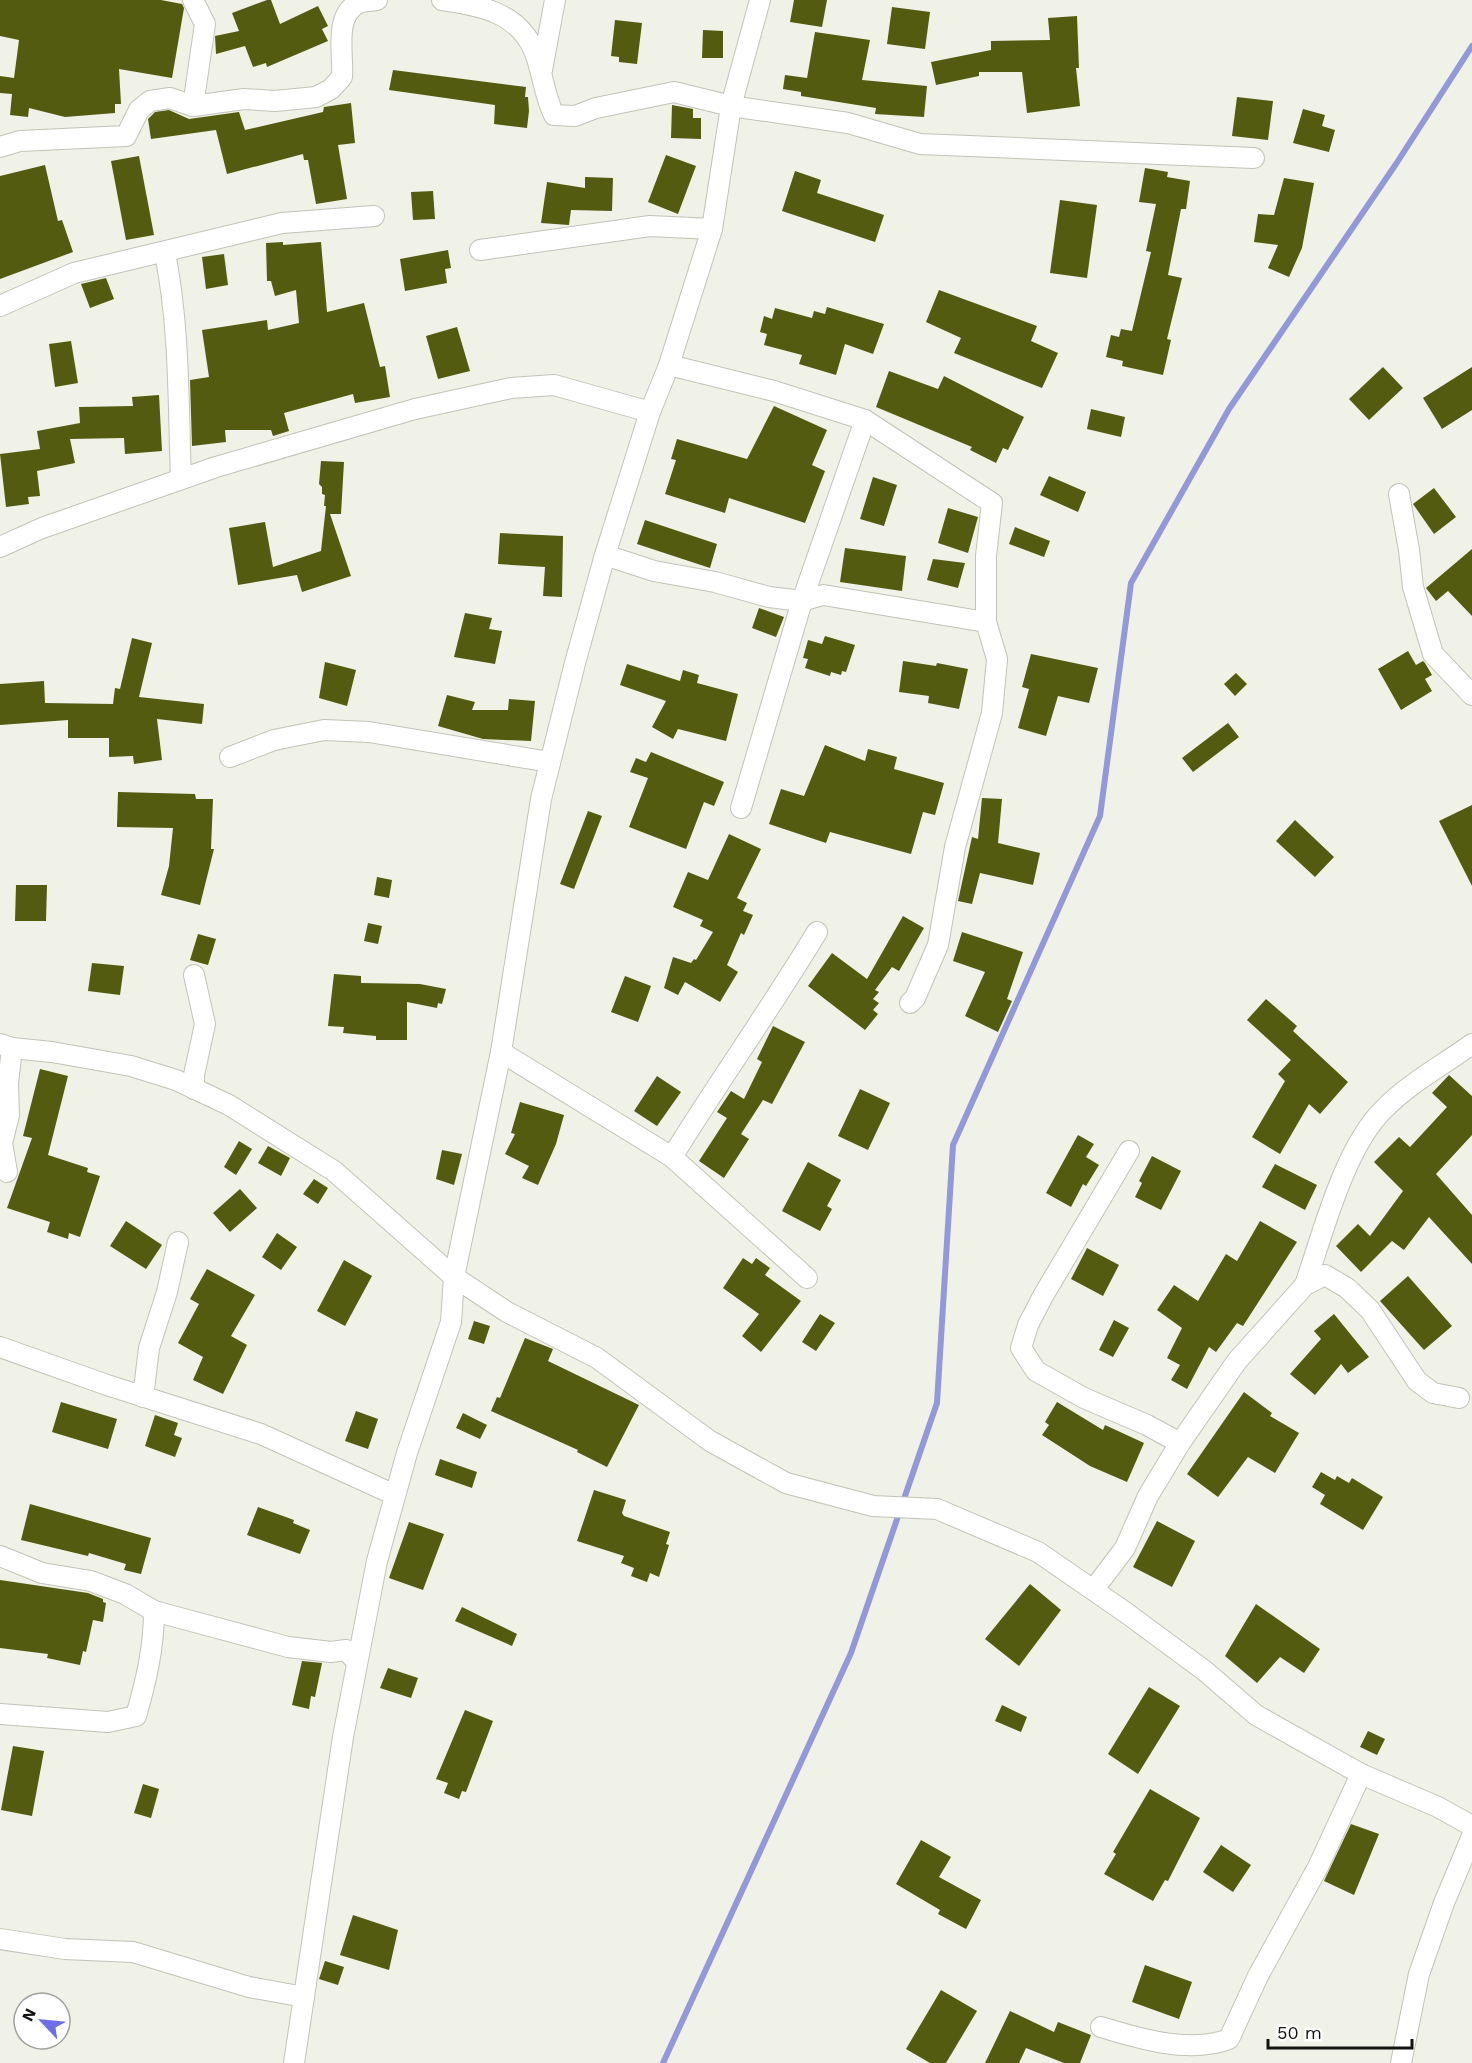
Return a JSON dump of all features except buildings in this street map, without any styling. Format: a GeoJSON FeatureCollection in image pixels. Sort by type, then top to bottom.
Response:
{"type":"FeatureCollection","features":[{"type":"Feature","properties":{"kind":"street"},"geometry":{"type":"LineString","coordinates":[[193,0],[205,24],[193,106]]}},
{"type":"Feature","properties":{"kind":"street"},"geometry":{"type":"LineString","coordinates":[[0,147],[20,141],[126,136],[139,110],[150,101],[170,98],[193,106],[244,99],[275,101],[316,97],[332,89],[342,77],[342,27],[348,14],[358,3],[377,0]]}},
{"type":"Feature","properties":{"kind":"street"},"geometry":{"type":"LineString","coordinates":[[442,0],[497,12],[511,19],[519,27],[534,51],[546,98],[554,115],[575,116],[596,108],[674,92],[731,106],[848,123],[920,144],[943,147],[1254,159]]}},
{"type":"Feature","properties":{"kind":"street"},"geometry":{"type":"LineString","coordinates":[[541,75],[555,0]]}},
{"type":"Feature","properties":{"kind":"street"},"geometry":{"type":"LineString","coordinates":[[294,2063],[315,1912],[376,1561],[451,1322],[454,1277],[501,1052],[540,810],[550,762],[605,555],[650,412],[669,365],[712,229],[731,106],[760,0]]}},
{"type":"Feature","properties":{"kind":"street"},"geometry":{"type":"LineString","coordinates":[[0,306],[74,273],[282,224],[374,216]]}},
{"type":"Feature","properties":{"kind":"street"},"geometry":{"type":"LineString","coordinates":[[480,250],[650,226],[712,229]]}},
{"type":"Feature","properties":{"kind":"street"},"geometry":{"type":"LineString","coordinates":[[165,253],[175,306],[179,360],[181,479]]}},
{"type":"Feature","properties":{"kind":"street"},"geometry":{"type":"LineString","coordinates":[[669,365],[774,391],[865,420],[992,503],[986,556],[986,622],[997,659],[992,713],[955,847],[938,945],[915,998],[910,1003]]}},
{"type":"Feature","properties":{"kind":"street"},"geometry":{"type":"LineString","coordinates":[[0,547],[42,528],[181,479],[415,409],[511,388],[554,385],[650,412]]}},
{"type":"Feature","properties":{"kind":"street"},"geometry":{"type":"LineString","coordinates":[[741,808],[802,601],[865,420]]}},
{"type":"Feature","properties":{"kind":"street"},"geometry":{"type":"LineString","coordinates":[[1399,494],[1413,587],[1433,654],[1472,695]]}},
{"type":"Feature","properties":{"kind":"street"},"geometry":{"type":"LineString","coordinates":[[605,555],[654,571],[715,582],[769,597],[802,601],[823,595],[986,622]]}},
{"type":"Feature","properties":{"kind":"street"},"geometry":{"type":"LineString","coordinates":[[230,757],[274,740],[324,730],[369,732],[550,762]]}},
{"type":"Feature","properties":{"kind":"street"},"geometry":{"type":"LineString","coordinates":[[672,1157],[712,1092],[778,998],[817,932]]}},
{"type":"Feature","properties":{"kind":"street"},"geometry":{"type":"LineString","coordinates":[[194,975],[205,1024],[194,1075],[194,1089]]}},
{"type":"Feature","properties":{"kind":"street"},"geometry":{"type":"LineString","coordinates":[[1305,1285],[1337,1192],[1368,1127],[1384,1108],[1472,1044]]}},
{"type":"Feature","properties":{"kind":"street"},"geometry":{"type":"LineString","coordinates":[[7,1172],[2,1143],[9,1115],[6,1046],[131,1066],[176,1080],[229,1105],[334,1171],[454,1277],[507,1312],[597,1358],[710,1441],[786,1483],[873,1506],[937,1509],[956,1515],[1038,1552],[1094,1589],[1205,1671],[1256,1715],[1361,1774],[1437,1807],[1472,1826]]}},
{"type":"Feature","properties":{"kind":"street"},"geometry":{"type":"LineString","coordinates":[[501,1052],[672,1157],[807,1278]]}},
{"type":"Feature","properties":{"kind":"street"},"geometry":{"type":"LineString","coordinates":[[1129,1151],[1043,1296],[1028,1325],[1021,1348],[1036,1371],[1084,1398],[1147,1425],[1180,1443]]}},
{"type":"Feature","properties":{"kind":"street"},"geometry":{"type":"LineString","coordinates":[[143,1396],[149,1348],[167,1292],[178,1242]]}},
{"type":"Feature","properties":{"kind":"street"},"geometry":{"type":"LineString","coordinates":[[1094,1589],[1125,1548],[1148,1496],[1180,1443],[1237,1361],[1305,1285],[1325,1275],[1347,1288],[1370,1310],[1417,1381],[1433,1393],[1459,1398]]}},
{"type":"Feature","properties":{"kind":"street"},"geometry":{"type":"LineString","coordinates":[[0,1347],[261,1434],[395,1496]]}},
{"type":"Feature","properties":{"kind":"street"},"geometry":{"type":"LineString","coordinates":[[0,1556],[42,1573],[91,1581],[125,1594],[154,1611],[288,1647],[331,1652],[346,1650],[357,1662]]}},
{"type":"Feature","properties":{"kind":"street"},"geometry":{"type":"LineString","coordinates":[[0,1714],[108,1722],[136,1716],[148,1675],[154,1611]]}},
{"type":"Feature","properties":{"kind":"street"},"geometry":{"type":"LineString","coordinates":[[1101,2027],[1165,2042],[1211,2046],[1229,2039],[1258,1976],[1318,1867],[1361,1774]]}},
{"type":"Feature","properties":{"kind":"street"},"geometry":{"type":"LineString","coordinates":[[1401,2063],[1419,1974],[1444,1903],[1472,1836]]}},
{"type":"Feature","properties":{"kind":"street"},"geometry":{"type":"LineString","coordinates":[[0,1939],[64,1949],[133,1952],[249,1987],[304,1997]]}},
{"type":"Feature","properties":{"kind":"waterway"},"geometry":{"type":"LineString","coordinates":[[663,2063],[851,1653],[937,1403],[953,1145],[1100,816],[1131,583],[1229,409],[1396,164],[1472,46]]}}]}
